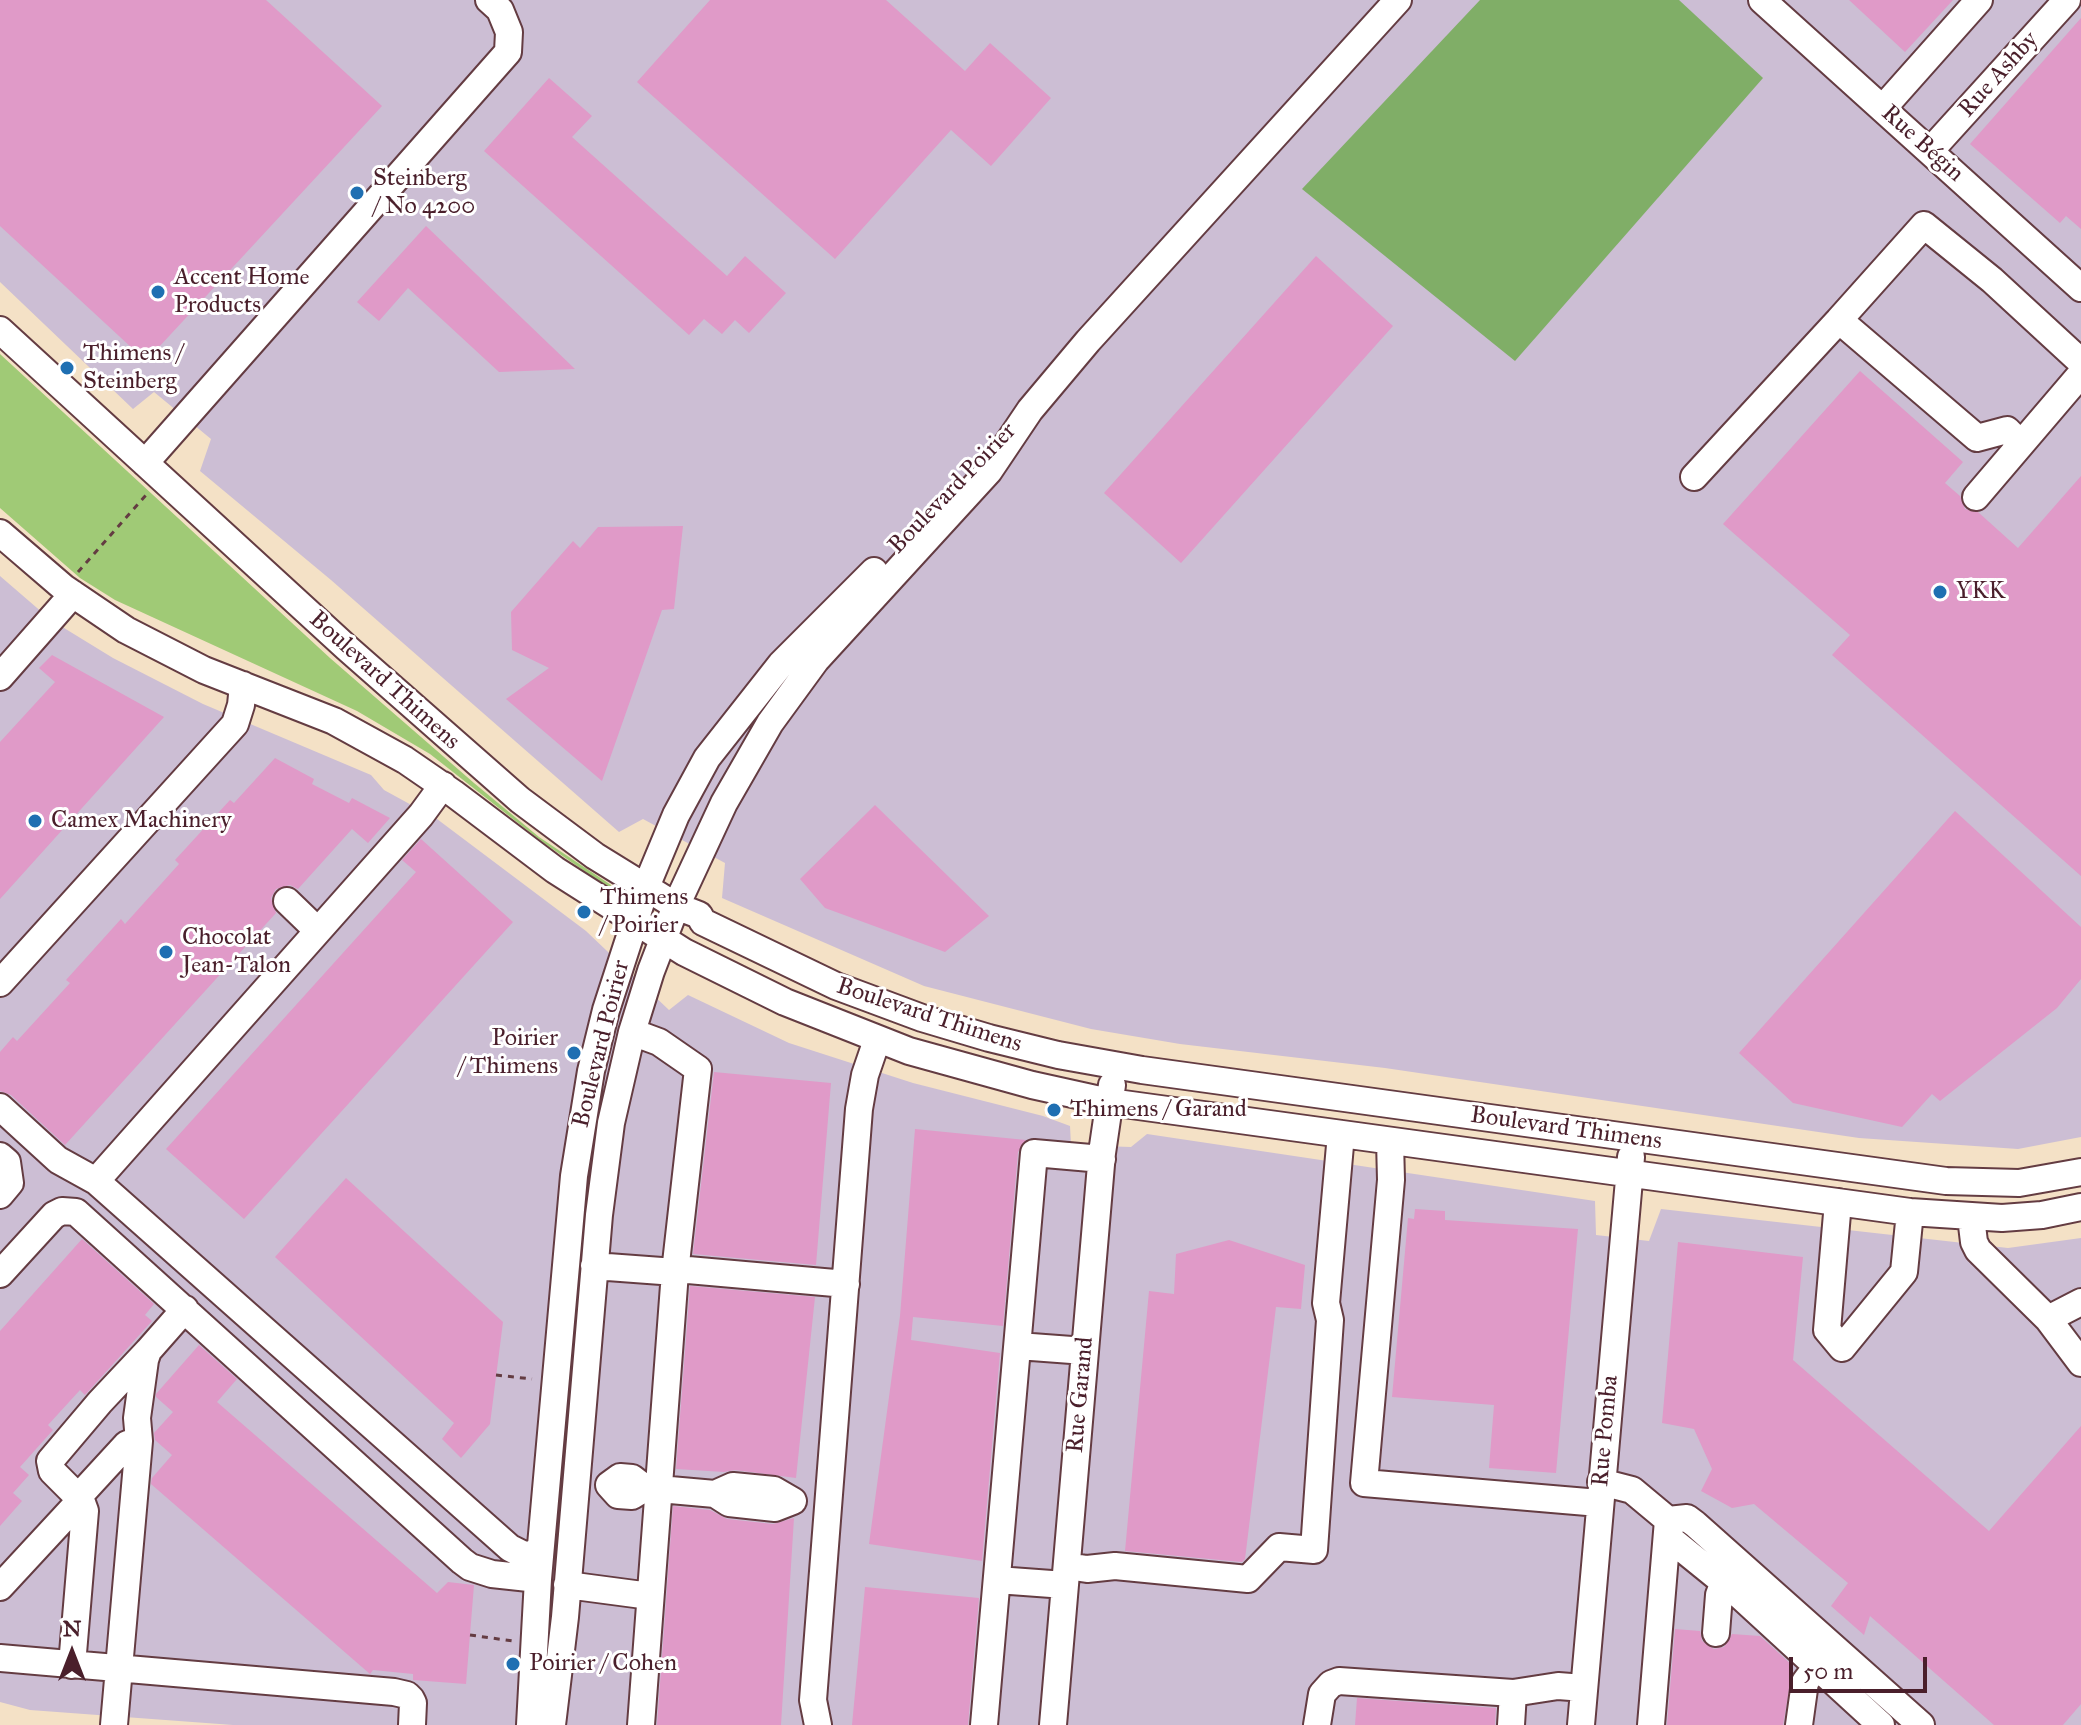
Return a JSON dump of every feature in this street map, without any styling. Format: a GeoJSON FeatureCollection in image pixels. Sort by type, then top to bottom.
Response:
{"type":"FeatureCollection","features":[{"type":"Feature","properties":{"kind":"street","name":"Boulevard Poirier"},"geometry":{"type":"LineString","coordinates":[[552,1725],[606,1155],[632,1032],[663,939],[737,777],[788,696],[851,620],[989,471],[1030,410],[1096,332],[1398,0]]}},
{"type":"Feature","properties":{"kind":"street","name":"Rue Bégin"},"geometry":{"type":"LineString","coordinates":[[1762,0],[2081,288]]}},
{"type":"Feature","properties":{"kind":"street"},"geometry":{"type":"LineString","coordinates":[[1883,108],[1979,0]]}},
{"type":"Feature","properties":{"kind":"street","name":"Rue Ashby"},"geometry":{"type":"LineString","coordinates":[[1930,151],[2067,0]]}},
{"type":"Feature","properties":{"kind":"street"},"geometry":{"type":"LineString","coordinates":[[148,475],[508,52],[509,32],[494,5]]}},
{"type":"Feature","properties":{"kind":"street"},"geometry":{"type":"LineString","coordinates":[[1694,477],[1924,225],[1992,280],[2081,362]]}},
{"type":"Feature","properties":{"kind":"street"},"geometry":{"type":"LineString","coordinates":[[1839,320],[1977,438],[2007,430],[2021,444]]}},
{"type":"Feature","properties":{"kind":"street","name":"Boulevard Thimens"},"geometry":{"type":"LineString","coordinates":[[0,330],[148,475],[498,783],[584,848],[676,906],[699,915],[703,922],[754,949],[863,997],[989,1038],[1115,1066],[1946,1181],[2019,1183],[2081,1172]]}},
{"type":"Feature","properties":{"kind":"street"},"geometry":{"type":"LineString","coordinates":[[1976,497],[2081,374]]}},
{"type":"Feature","properties":{"kind":"street","name":"Boulevard Poirier"},"geometry":{"type":"LineString","coordinates":[[530,1725],[539,1568],[576,1154],[597,1047],[646,887],[676,815],[702,766],[767,680],[902,543],[974,462],[1030,410]]}},
{"type":"Feature","properties":{"kind":"street","name":"Boulevard Thimens"},"geometry":{"type":"LineString","coordinates":[[0,533],[73,586],[102,616],[190,664],[356,732],[443,785],[555,870],[663,939],[773,997],[877,1040],[997,1076],[1109,1102],[1390,1141],[1910,1212],[2021,1217],[2081,1207]]}},
{"type":"Feature","properties":{"kind":"street"},"geometry":{"type":"LineString","coordinates":[[0,677],[73,586]]}},
{"type":"Feature","properties":{"kind":"street"},"geometry":{"type":"LineString","coordinates":[[0,983],[235,724],[243,685]]}},
{"type":"Feature","properties":{"kind":"street"},"geometry":{"type":"LineString","coordinates":[[96,1181],[421,815],[443,785]]}},
{"type":"Feature","properties":{"kind":"street"},"geometry":{"type":"LineString","coordinates":[[287,901],[318,931]]}},
{"type":"Feature","properties":{"kind":"street"},"geometry":{"type":"LineString","coordinates":[[632,1032],[659,1042],[698,1069],[652,1489],[650,1596],[641,1725]]}},
{"type":"Feature","properties":{"kind":"street"},"geometry":{"type":"LineString","coordinates":[[818,1725],[813,1700],[859,1109],[865,1075],[877,1040]]}},
{"type":"Feature","properties":{"kind":"street","name":"Rue Garand"},"geometry":{"type":"LineString","coordinates":[[1053,1725],[1102,1159],[1115,1066]]}},
{"type":"Feature","properties":{"kind":"street"},"geometry":{"type":"LineString","coordinates":[[0,1107],[58,1160],[96,1181],[510,1548],[539,1568]]}},
{"type":"Feature","properties":{"kind":"street"},"geometry":{"type":"LineString","coordinates":[[997,1580],[1066,1576],[1087,1569],[1115,1566],[1248,1579],[1279,1547],[1314,1550],[1330,1320],[1326,1303],[1341,1134]]}},
{"type":"Feature","properties":{"kind":"street","name":"Rue Pomba"},"geometry":{"type":"LineString","coordinates":[[1581,1725],[1634,1138]]}},
{"type":"Feature","properties":{"kind":"street"},"geometry":{"type":"LineString","coordinates":[[1390,1141],[1391,1180],[1364,1483],[1600,1493],[1632,1490],[1668,1530],[1674,1542],[1724,1582],[1881,1725]]}},
{"type":"Feature","properties":{"kind":"street"},"geometry":{"type":"LineString","coordinates":[[984,1725],[1034,1153],[1102,1159]]}},
{"type":"Feature","properties":{"kind":"street"},"geometry":{"type":"LineString","coordinates":[[0,1156],[7,1162],[10,1183],[0,1195]]}},
{"type":"Feature","properties":{"kind":"street"},"geometry":{"type":"LineString","coordinates":[[1838,1202],[1827,1330],[1842,1348],[1904,1272],[1910,1212]]}},
{"type":"Feature","properties":{"kind":"street"},"geometry":{"type":"LineString","coordinates":[[0,1274],[54,1215],[71,1210],[185,1309],[462,1561],[492,1574],[539,1568]]}},
{"type":"Feature","properties":{"kind":"street"},"geometry":{"type":"LineString","coordinates":[[1971,1217],[1978,1250],[2048,1319],[2081,1363]]}},
{"type":"Feature","properties":{"kind":"street"},"geometry":{"type":"LineString","coordinates":[[594,1266],[675,1272],[688,1270],[846,1284]]}},
{"type":"Feature","properties":{"kind":"street"},"geometry":{"type":"LineString","coordinates":[[2048,1319],[2081,1302]]}},
{"type":"Feature","properties":{"kind":"street"},"geometry":{"type":"LineString","coordinates":[[72,1665],[85,1511],[79,1497],[52,1471],[50,1461],[185,1309]]}},
{"type":"Feature","properties":{"kind":"street"},"geometry":{"type":"LineString","coordinates":[[1018,1346],[1085,1351]]}},
{"type":"Feature","properties":{"kind":"street"},"geometry":{"type":"LineString","coordinates":[[114,1725],[139,1441],[137,1418],[148,1351]]}},
{"type":"Feature","properties":{"kind":"street"},"geometry":{"type":"LineString","coordinates":[[0,1587],[127,1444],[139,1441]]}},
{"type":"Feature","properties":{"kind":"street"},"geometry":{"type":"LineString","coordinates":[[576,1482],[609,1485],[620,1477],[632,1478],[652,1489],[715,1494],[729,1503],[775,1508],[793,1501],[828,1505]]}},
{"type":"Feature","properties":{"kind":"street"},"geometry":{"type":"LineString","coordinates":[[1668,1530],[1687,1518],[1695,1524],[1921,1725]]}},
{"type":"Feature","properties":{"kind":"street"},"geometry":{"type":"LineString","coordinates":[[1651,1725],[1668,1530]]}},
{"type":"Feature","properties":{"kind":"street"},"geometry":{"type":"LineString","coordinates":[[1716,1633],[1719,1595],[1724,1582]]}},
{"type":"Feature","properties":{"kind":"street"},"geometry":{"type":"LineString","coordinates":[[567,1585],[650,1596]]}},
{"type":"Feature","properties":{"kind":"street"},"geometry":{"type":"LineString","coordinates":[[0,1658],[401,1693],[413,1703],[412,1725]]}},
{"type":"Feature","properties":{"kind":"street"},"geometry":{"type":"LineString","coordinates":[[1799,1725],[1805,1682],[1817,1666]]}},
{"type":"Feature","properties":{"kind":"street"},"geometry":{"type":"LineString","coordinates":[[1317,1725],[1322,1694],[1331,1684],[1339,1681],[1513,1693],[1558,1686],[1584,1688]]}},
{"type":"Feature","properties":{"kind":"street"},"geometry":{"type":"LineString","coordinates":[[1511,1725],[1513,1693]]}},
{"type":"Feature","properties":{"kind":"path"},"geometry":{"type":"LineString","coordinates":[[73,586],[148,475]]}},
{"type":"Feature","properties":{"kind":"path"},"geometry":{"type":"LineString","coordinates":[[496,1375],[535,1379]]}},
{"type":"Feature","properties":{"kind":"path"},"geometry":{"type":"LineString","coordinates":[[470,1635],[513,1641]]}},
{"type":"Feature","properties":{"kind":"shaded area"},"geometry":{"type":"Polygon","coordinates":[[[0,0],[2081,0],[2081,1137],[2018,1149],[1859,1138],[1385,1068],[1180,1044],[1091,1029],[924,986],[722,898],[725,863],[643,819],[619,832],[331,580],[200,471],[211,439],[154,392],[133,409],[0,282],[0,0]]]}},
{"type":"Feature","properties":{"kind":"shaded area"},"geometry":{"type":"Polygon","coordinates":[[[0,576],[51,620],[113,658],[203,704],[371,775],[384,790],[437,819],[586,931],[669,1010],[688,995],[789,1043],[913,1083],[1043,1116],[1070,1126],[1071,1145],[1131,1147],[1147,1134],[1595,1201],[1596,1235],[1649,1241],[1661,1209],[2008,1248],[2081,1238],[2081,1725],[233,1725],[30,1710],[0,1702],[0,576]]]}},
{"type":"Feature","properties":{"kind":"green space"},"geometry":{"type":"Polygon","coordinates":[[[1480,0],[1679,0],[1763,78],[1515,361],[1302,189],[1480,0]]]}},
{"type":"Feature","properties":{"kind":"green space"},"geometry":{"type":"Polygon","coordinates":[[[0,354],[330,658],[539,837],[611,885],[610,889],[541,841],[430,754],[357,711],[115,600],[80,578],[0,508],[0,354]]]}},
{"type":"Feature","properties":{"kind":"building"},"geometry":{"type":"Polygon","coordinates":[[[0,0],[266,0],[382,106],[146,361],[0,226],[0,0]]]}},
{"type":"Feature","properties":{"kind":"building"},"geometry":{"type":"Polygon","coordinates":[[[710,0],[886,0],[965,71],[990,43],[1051,98],[991,166],[951,130],[835,259],[637,82],[710,0]]]}},
{"type":"Feature","properties":{"kind":"building"},"geometry":{"type":"Polygon","coordinates":[[[1849,0],[1953,0],[1905,52],[1849,0]]]}},
{"type":"Feature","properties":{"kind":"building"},"geometry":{"type":"Polygon","coordinates":[[[2081,18],[2081,229],[2066,216],[2060,223],[1970,144],[2081,18]]]}},
{"type":"Feature","properties":{"kind":"building"},"geometry":{"type":"Polygon","coordinates":[[[549,78],[592,116],[572,137],[727,276],[745,256],[786,293],[749,333],[735,320],[722,334],[704,319],[689,335],[484,151],[549,78]]]}},
{"type":"Feature","properties":{"kind":"building"},"geometry":{"type":"Polygon","coordinates":[[[426,226],[575,369],[499,372],[408,288],[379,321],[357,302],[426,226]]]}},
{"type":"Feature","properties":{"kind":"building"},"geometry":{"type":"Polygon","coordinates":[[[1316,256],[1393,326],[1181,563],[1104,493],[1316,256]]]}},
{"type":"Feature","properties":{"kind":"building","name":"YKK"},"geometry":{"type":"Polygon","coordinates":[[[1860,371],[1963,462],[1945,483],[1960,496],[1965,509],[1978,512],[2018,548],[2081,476],[2081,876],[1832,655],[1850,635],[1723,524],[1860,371]]]}},
{"type":"Feature","properties":{"kind":"building"},"geometry":{"type":"Polygon","coordinates":[[[683,526],[674,609],[662,610],[602,781],[506,699],[549,668],[512,650],[511,612],[573,541],[580,548],[598,527],[683,526]]]}},
{"type":"Feature","properties":{"kind":"building","name":"Camex Machinery"},"geometry":{"type":"Polygon","coordinates":[[[52,655],[164,717],[0,899],[0,742],[55,682],[39,668],[52,655]]]}},
{"type":"Feature","properties":{"kind":"building","name":"Chocolat Jean-Talon"},"geometry":{"type":"Polygon","coordinates":[[[275,758],[314,779],[312,784],[349,803],[352,798],[390,818],[368,843],[352,829],[298,889],[290,885],[276,889],[271,898],[276,913],[65,1145],[11,1095],[0,1091],[0,1052],[13,1037],[17,1041],[70,983],[66,980],[121,919],[125,924],[179,864],[175,860],[230,800],[234,803],[275,758]]]}},
{"type":"Feature","properties":{"kind":"building"},"geometry":{"type":"Polygon","coordinates":[[[875,805],[989,916],[945,952],[825,908],[800,879],[875,805]]]}},
{"type":"Feature","properties":{"kind":"building"},"geometry":{"type":"Polygon","coordinates":[[[1955,811],[2081,927],[2081,979],[2057,1008],[1940,1101],[1932,1094],[1902,1127],[1793,1103],[1739,1053],[1955,811]]]}},
{"type":"Feature","properties":{"kind":"building"},"geometry":{"type":"Polygon","coordinates":[[[421,839],[513,922],[244,1219],[166,1149],[416,872],[402,860],[421,839]]]}},
{"type":"Feature","properties":{"kind":"building"},"geometry":{"type":"Polygon","coordinates":[[[714,1072],[831,1083],[816,1265],[693,1254],[714,1072]]]}},
{"type":"Feature","properties":{"kind":"building"},"geometry":{"type":"Polygon","coordinates":[[[915,1129],[1026,1140],[1018,1152],[1003,1326],[913,1317],[911,1340],[1000,1353],[982,1561],[869,1544],[900,1316],[915,1129]]]}},
{"type":"Feature","properties":{"kind":"building"},"geometry":{"type":"Polygon","coordinates":[[[346,1178],[503,1322],[490,1424],[461,1458],[442,1439],[454,1423],[275,1257],[346,1178]]]}},
{"type":"Feature","properties":{"kind":"building"},"geometry":{"type":"Polygon","coordinates":[[[1415,1209],[1445,1211],[1445,1220],[1578,1229],[1556,1473],[1489,1468],[1494,1405],[1392,1397],[1408,1218],[1414,1219],[1415,1209]]]}},
{"type":"Feature","properties":{"kind":"building"},"geometry":{"type":"Polygon","coordinates":[[[82,1239],[154,1304],[145,1315],[152,1321],[85,1395],[80,1390],[48,1425],[53,1430],[20,1467],[29,1475],[13,1493],[22,1501],[0,1526],[0,1331],[82,1239]]]}},
{"type":"Feature","properties":{"kind":"building"},"geometry":{"type":"Polygon","coordinates":[[[1229,1240],[1305,1265],[1301,1309],[1276,1307],[1245,1559],[1242,1562],[1125,1551],[1149,1291],[1174,1294],[1176,1254],[1229,1240]]]}},
{"type":"Feature","properties":{"kind":"building"},"geometry":{"type":"Polygon","coordinates":[[[1678,1242],[1803,1257],[1793,1360],[1989,1531],[2081,1426],[2081,1704],[2063,1725],[1994,1725],[1870,1616],[1864,1635],[1831,1606],[1848,1583],[1754,1504],[1732,1508],[1701,1491],[1712,1469],[1694,1429],[1662,1423],[1678,1242]]]}},
{"type":"Feature","properties":{"kind":"building"},"geometry":{"type":"Polygon","coordinates":[[[690,1286],[815,1297],[796,1478],[735,1470],[676,1469],[690,1286]]]}},
{"type":"Feature","properties":{"kind":"building"},"geometry":{"type":"Polygon","coordinates":[[[199,1345],[237,1379],[217,1402],[437,1593],[448,1582],[474,1585],[466,1684],[413,1680],[413,1674],[373,1670],[370,1674],[151,1484],[152,1478],[172,1455],[155,1440],[154,1433],[173,1412],[156,1394],[199,1345]]]}},
{"type":"Feature","properties":{"kind":"building"},"geometry":{"type":"Polygon","coordinates":[[[673,1506],[710,1510],[727,1519],[773,1524],[794,1518],[781,1725],[657,1725],[673,1506]]]}},
{"type":"Feature","properties":{"kind":"building"},"geometry":{"type":"Polygon","coordinates":[[[865,1587],[979,1598],[968,1725],[852,1725],[865,1587]]]}},
{"type":"Feature","properties":{"kind":"building"},"geometry":{"type":"Polygon","coordinates":[[[1675,1629],[1700,1631],[1702,1641],[1714,1649],[1724,1647],[1732,1634],[1760,1636],[1793,1666],[1783,1725],[1667,1725],[1675,1629]]]}},
{"type":"Feature","properties":{"kind":"building"},"geometry":{"type":"Polygon","coordinates":[[[1357,1698],[1496,1708],[1495,1725],[1355,1725],[1357,1698]]]}},
{"type":"Feature","properties":{"kind":"place","name":"Steinberg / No 4200"},"geometry":{"type":"Point","coordinates":[357,193]}},
{"type":"Feature","properties":{"kind":"place","name":"Accent Home Products"},"geometry":{"type":"Point","coordinates":[158,292]}},
{"type":"Feature","properties":{"kind":"place","name":"Thimens / Steinberg"},"geometry":{"type":"Point","coordinates":[67,368]}},
{"type":"Feature","properties":{"kind":"place","name":"YKK"},"geometry":{"type":"Point","coordinates":[1940,592]}},
{"type":"Feature","properties":{"kind":"place","name":"Camex Machinery"},"geometry":{"type":"Point","coordinates":[35,821]}},
{"type":"Feature","properties":{"kind":"place","name":"Thimens / Poirier"},"geometry":{"type":"Point","coordinates":[584,912]}},
{"type":"Feature","properties":{"kind":"place","name":"Chocolat Jean-Talon"},"geometry":{"type":"Point","coordinates":[166,952]}},
{"type":"Feature","properties":{"kind":"place","name":"Poirier / Thimens"},"geometry":{"type":"Point","coordinates":[574,1053]}},
{"type":"Feature","properties":{"kind":"place","name":"Thimens / Garand"},"geometry":{"type":"Point","coordinates":[1054,1110]}},
{"type":"Feature","properties":{"kind":"place","name":"Poirier / Cohen"},"geometry":{"type":"Point","coordinates":[513,1664]}}]}
